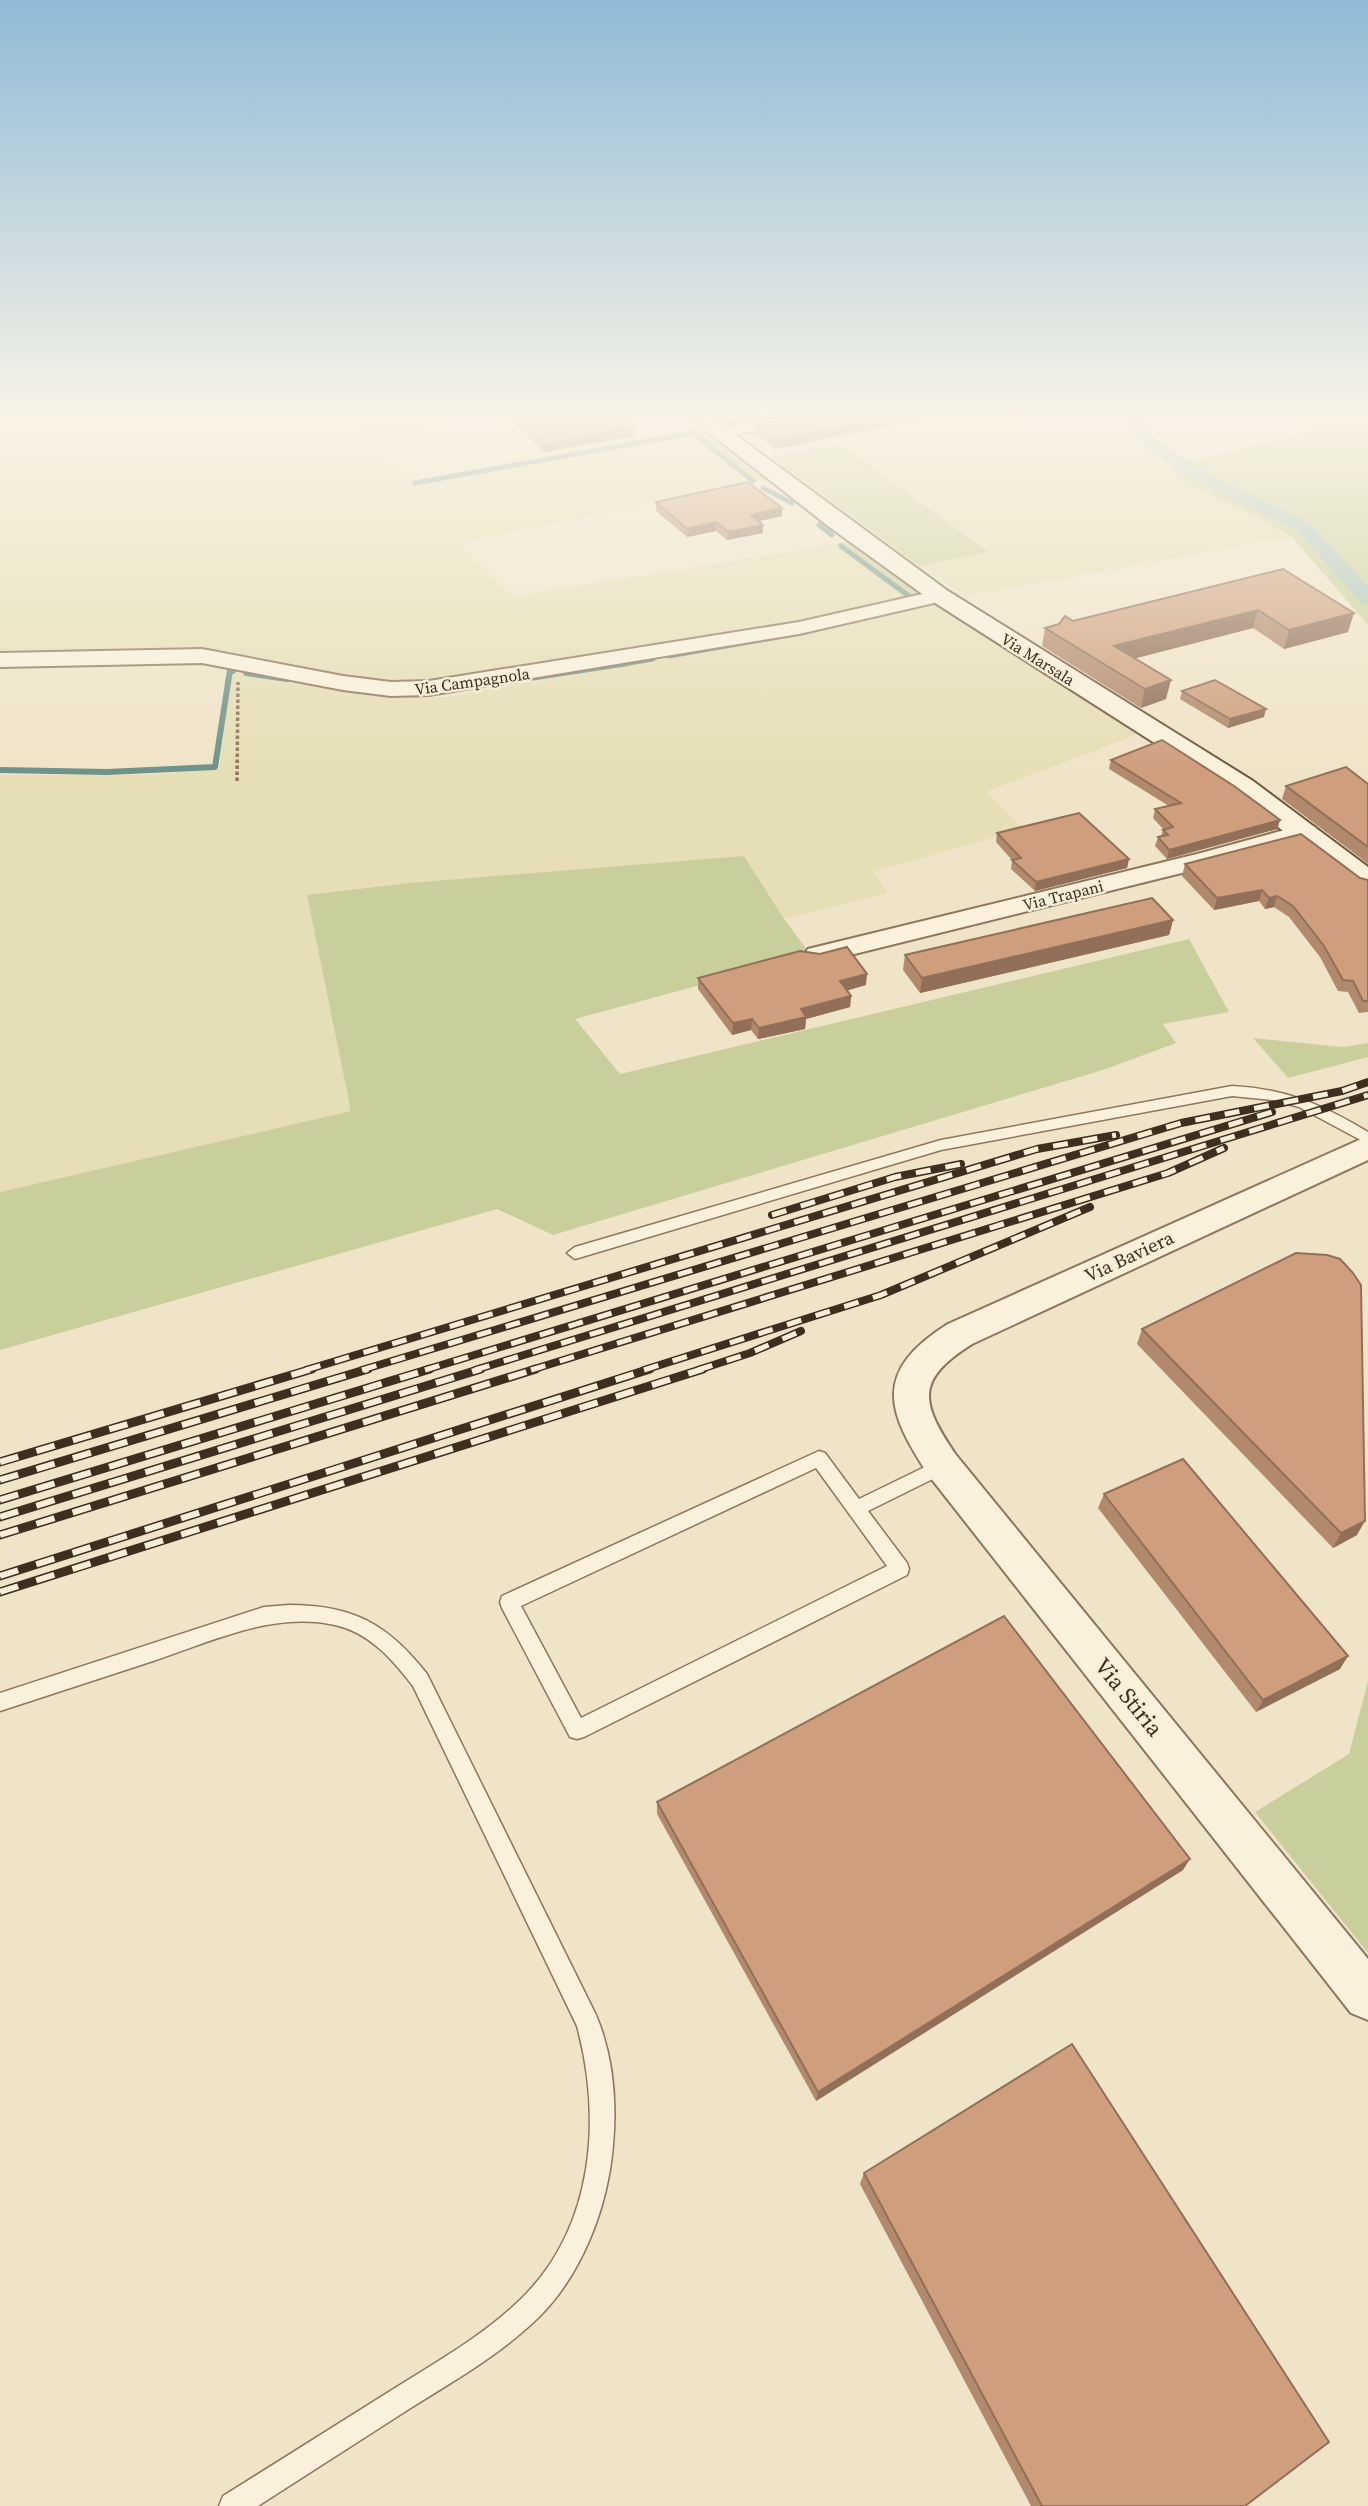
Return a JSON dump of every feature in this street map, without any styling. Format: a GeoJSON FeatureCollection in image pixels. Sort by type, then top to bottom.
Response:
{"type":"FeatureCollection","features":[{"type":"Feature","properties":{"kind":"street","name":"Via Marsala"},"geometry":{"type":"LineString","coordinates":[[856,536],[940,596],[1243,787],[1366,877]]}},
{"type":"Feature","properties":{"kind":"street","name":"Via Campagnola"},"geometry":{"type":"LineString","coordinates":[[0,660],[188,656],[343,683],[391,689],[429,688],[799,628],[940,596]]}},
{"type":"Feature","properties":{"kind":"street","name":"Via Trapani"},"geometry":{"type":"LineString","coordinates":[[818,955],[1209,859],[1306,832]]}},
{"type":"Feature","properties":{"kind":"street","name":"Via Baviera"},"geometry":{"type":"LineString","coordinates":[[911,1387],[912,1378],[923,1361],[945,1342],[960,1334],[1368,1147]]}},
{"type":"Feature","properties":{"kind":"street","name":"Via Stiria"},"geometry":{"type":"LineString","coordinates":[[911,1387],[913,1406],[921,1431],[943,1466],[1368,1996]]}},
{"type":"Feature","properties":{"kind":"lane"},"geometry":{"type":"LineString","coordinates":[[575,1253],[941,1144],[1232,1091],[1269,1092],[1304,1102],[1368,1139]]}},
{"type":"Feature","properties":{"kind":"lane"},"geometry":{"type":"LineString","coordinates":[[819,1458],[856,1509],[900,1569],[577,1730],[509,1602],[819,1458]]}},
{"type":"Feature","properties":{"kind":"lane"},"geometry":{"type":"LineString","coordinates":[[856,1509],[943,1466]]}},
{"type":"Feature","properties":{"kind":"lane"},"geometry":{"type":"LineString","coordinates":[[0,1702],[264,1616],[297,1611],[332,1616],[358,1624],[385,1638],[404,1656],[420,1680],[588,2023],[598,2053],[605,2117],[603,2154],[584,2219],[570,2251],[544,2293],[507,2328],[477,2351],[233,2506]]}},
{"type":"Feature","properties":{"kind":"path"},"geometry":{"type":"LineString","coordinates":[[237,781],[238,684],[241,664]]}},
{"type":"Feature","properties":{"kind":"shaded area"},"geometry":{"type":"Polygon","coordinates":[[[0,536],[492,536],[457,543],[512,597],[835,544],[905,598],[753,629],[440,680],[386,680],[334,674],[209,649],[145,648],[0,653],[0,536]]]}},
{"type":"Feature","properties":{"kind":"shaded area"},"geometry":{"type":"Polygon","coordinates":[[[966,536],[1292,537],[966,596],[919,566],[987,551],[966,536]]]}},
{"type":"Feature","properties":{"kind":"shaded area"},"geometry":{"type":"Polygon","coordinates":[[[936,604],[1144,732],[986,792],[1023,829],[873,872],[888,893],[784,919],[744,856],[409,883],[307,895],[352,1111],[0,1192],[0,775],[150,775],[219,769],[232,673],[376,696],[446,697],[790,638],[936,604]]]}},
{"type":"Feature","properties":{"kind":"green space"},"geometry":{"type":"Polygon","coordinates":[[[878,536],[966,536],[988,552],[919,566],[878,536]]]}},
{"type":"Feature","properties":{"kind":"green space"},"geometry":{"type":"Polygon","coordinates":[[[1290,536],[1368,536],[1368,625],[1290,536]]]}},
{"type":"Feature","properties":{"kind":"green space"},"geometry":{"type":"Polygon","coordinates":[[[854,541],[923,591],[921,594],[905,598],[835,544],[854,541]]]}},
{"type":"Feature","properties":{"kind":"green space"},"geometry":{"type":"Polygon","coordinates":[[[744,856],[784,919],[811,955],[575,1019],[620,1074],[1189,939],[1229,1012],[1163,1024],[1176,1043],[1106,1069],[553,1235],[497,1209],[0,1350],[0,1192],[351,1111],[307,895],[409,883],[744,856]]]}},
{"type":"Feature","properties":{"kind":"green space"},"geometry":{"type":"Polygon","coordinates":[[[1253,1038],[1343,1047],[1368,1043],[1368,1057],[1288,1078],[1253,1038]]]}},
{"type":"Feature","properties":{"kind":"green space"},"geometry":{"type":"Polygon","coordinates":[[[1368,1681],[1368,1953],[1255,1812],[1349,1754],[1368,1681]]]}},
{"type":"Feature","properties":{"kind":"building"},"geometry":{"type":"Polygon","coordinates":[[[1283,569],[1354,613],[1289,630],[1258,610],[1114,646],[1171,680],[1145,689],[1045,628],[1059,624],[1065,616],[1073,621],[1283,569]]]}},
{"type":"Feature","properties":{"kind":"building"},"geometry":{"type":"Polygon","coordinates":[[[1215,680],[1266,709],[1230,719],[1182,691],[1215,680]]]}},
{"type":"Feature","properties":{"kind":"building"},"geometry":{"type":"Polygon","coordinates":[[[1162,740],[1234,786],[1280,820],[1169,850],[1158,837],[1168,835],[1163,830],[1173,827],[1155,809],[1181,803],[1111,760],[1162,740]]]}},
{"type":"Feature","properties":{"kind":"building"},"geometry":{"type":"Polygon","coordinates":[[[1346,767],[1368,784],[1368,847],[1286,786],[1346,767]]]}},
{"type":"Feature","properties":{"kind":"building"},"geometry":{"type":"Polygon","coordinates":[[[1079,813],[1129,859],[1036,882],[1012,860],[1021,858],[997,833],[1079,813]]]}},
{"type":"Feature","properties":{"kind":"building"},"geometry":{"type":"Polygon","coordinates":[[[1301,834],[1360,878],[1368,880],[1368,1001],[1363,1001],[1353,981],[1343,980],[1324,946],[1293,906],[1277,896],[1269,898],[1262,890],[1217,898],[1185,864],[1301,834]]]}},
{"type":"Feature","properties":{"kind":"building"},"geometry":{"type":"Polygon","coordinates":[[[1152,898],[1173,920],[922,978],[905,955],[1152,898]]]}},
{"type":"Feature","properties":{"kind":"building"},"geometry":{"type":"Polygon","coordinates":[[[847,947],[867,974],[840,981],[851,996],[801,1009],[806,1017],[759,1028],[752,1019],[733,1023],[698,978],[800,951],[820,954],[847,947]]]}},
{"type":"Feature","properties":{"kind":"building"},"geometry":{"type":"Polygon","coordinates":[[[1296,1253],[1327,1255],[1340,1259],[1361,1285],[1365,1521],[1341,1533],[1142,1329],[1296,1253]]]}},
{"type":"Feature","properties":{"kind":"building"},"geometry":{"type":"Polygon","coordinates":[[[1183,1459],[1348,1656],[1263,1700],[1104,1494],[1183,1459]]]}},
{"type":"Feature","properties":{"kind":"building"},"geometry":{"type":"Polygon","coordinates":[[[1004,1616],[1190,1859],[818,2092],[657,1802],[1004,1616]]]}},
{"type":"Feature","properties":{"kind":"building"},"geometry":{"type":"Polygon","coordinates":[[[1072,2044],[1329,2442],[1245,2506],[1042,2506],[864,2173],[1072,2044]]]}},
{"type":"Feature","properties":{"kind":"waterway"},"geometry":{"type":"LineString","coordinates":[[1314,536],[1368,599]]}},
{"type":"Feature","properties":{"kind":"waterway"},"geometry":{"type":"LineString","coordinates":[[841,546],[909,596]]}},
{"type":"Feature","properties":{"kind":"waterway"},"geometry":{"type":"LineString","coordinates":[[669,656],[806,632]]}},
{"type":"Feature","properties":{"kind":"waterway"},"geometry":{"type":"LineString","coordinates":[[617,665],[653,659]]}},
{"type":"Feature","properties":{"kind":"waterway"},"geometry":{"type":"LineString","coordinates":[[492,684],[628,663]]}},
{"type":"Feature","properties":{"kind":"waterway"},"geometry":{"type":"LineString","coordinates":[[0,770],[107,772],[215,767],[230,670],[233,671]]}},
{"type":"Feature","properties":{"kind":"waterway"},"geometry":{"type":"LineString","coordinates":[[246,673],[287,679]]}},
{"type":"Feature","properties":{"kind":"railway"},"geometry":{"type":"LineString","coordinates":[[362,1370],[1181,1123],[1342,1091],[1368,1082]]}},
{"type":"Feature","properties":{"kind":"railway"},"geometry":{"type":"LineString","coordinates":[[475,1370],[1368,1095]]}},
{"type":"Feature","properties":{"kind":"railway"},"geometry":{"type":"LineString","coordinates":[[425,1370],[1272,1112]]}},
{"type":"Feature","properties":{"kind":"railway"},"geometry":{"type":"LineString","coordinates":[[306,1370],[1037,1149],[1116,1135]]}},
{"type":"Feature","properties":{"kind":"railway"},"geometry":{"type":"LineString","coordinates":[[531,1370],[1168,1173],[1224,1148]]}},
{"type":"Feature","properties":{"kind":"railway"},"geometry":{"type":"LineString","coordinates":[[772,1215],[895,1177],[961,1164]]}},
{"type":"Feature","properties":{"kind":"railway"},"geometry":{"type":"LineString","coordinates":[[644,1370],[881,1295],[1090,1207]]}},
{"type":"Feature","properties":{"kind":"railway"},"geometry":{"type":"LineString","coordinates":[[698,1370],[750,1353],[801,1331]]}},
{"type":"Feature","properties":{"kind":"railway"},"geometry":{"type":"LineString","coordinates":[[0,1462],[312,1369]]}},
{"type":"Feature","properties":{"kind":"railway"},"geometry":{"type":"LineString","coordinates":[[0,1480],[368,1369]]}},
{"type":"Feature","properties":{"kind":"railway"},"geometry":{"type":"LineString","coordinates":[[0,1500],[430,1369]]}},
{"type":"Feature","properties":{"kind":"railway"},"geometry":{"type":"LineString","coordinates":[[0,1517],[481,1369]]}},
{"type":"Feature","properties":{"kind":"railway"},"geometry":{"type":"LineString","coordinates":[[0,1535],[536,1369]]}},
{"type":"Feature","properties":{"kind":"railway"},"geometry":{"type":"LineString","coordinates":[[0,1576],[650,1369]]}},
{"type":"Feature","properties":{"kind":"railway"},"geometry":{"type":"LineString","coordinates":[[0,1592],[703,1369]]}}]}
